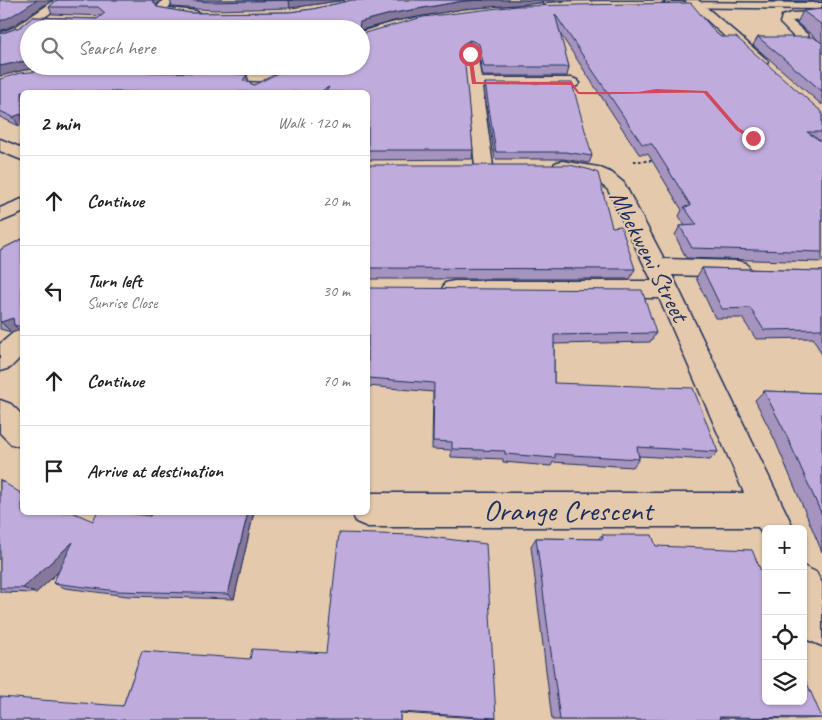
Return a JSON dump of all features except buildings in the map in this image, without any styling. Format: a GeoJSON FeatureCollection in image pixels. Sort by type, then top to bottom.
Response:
{"type":"FeatureCollection","features":[{"type":"Feature","properties":{"kind":"street"},"geometry":{"type":"LineString","coordinates":[[35,19],[62,0]]}},
{"type":"Feature","properties":{"kind":"street"},"geometry":{"type":"LineString","coordinates":[[169,0],[162,8],[170,13],[212,14]]}},
{"type":"Feature","properties":{"kind":"street"},"geometry":{"type":"LineString","coordinates":[[370,33],[406,23],[472,11],[524,6],[592,3]]}},
{"type":"Feature","properties":{"kind":"street"},"geometry":{"type":"LineString","coordinates":[[693,3],[772,72]]}},
{"type":"Feature","properties":{"kind":"street"},"geometry":{"type":"LineString","coordinates":[[653,6],[693,3],[816,6],[822,15]]}},
{"type":"Feature","properties":{"kind":"street"},"geometry":{"type":"LineString","coordinates":[[803,38],[786,23],[786,19],[822,15]]}},
{"type":"Feature","properties":{"kind":"street"},"geometry":{"type":"LineString","coordinates":[[35,19],[54,20]]}},
{"type":"Feature","properties":{"kind":"street"},"geometry":{"type":"LineString","coordinates":[[0,38],[20,27]]}},
{"type":"Feature","properties":{"kind":"street"},"geometry":{"type":"LineString","coordinates":[[470,54],[484,166]]}},
{"type":"Feature","properties":{"kind":"street"},"geometry":{"type":"LineString","coordinates":[[194,75],[271,78]]}},
{"type":"Feature","properties":{"kind":"street"},"geometry":{"type":"LineString","coordinates":[[247,90],[277,75]]}},
{"type":"Feature","properties":{"kind":"street"},"geometry":{"type":"LineString","coordinates":[[474,83],[572,83]]}},
{"type":"Feature","properties":{"kind":"street"},"geometry":{"type":"LineString","coordinates":[[0,144],[20,154]]}},
{"type":"Feature","properties":{"kind":"street","name":"Mbekweni Street"},"geometry":{"type":"LineString","coordinates":[[540,166],[592,170],[609,178],[617,187],[668,290],[773,519]]}},
{"type":"Feature","properties":{"kind":"street"},"geometry":{"type":"LineString","coordinates":[[0,216],[20,206]]}},
{"type":"Feature","properties":{"kind":"street"},"geometry":{"type":"LineString","coordinates":[[657,268],[764,270]]}},
{"type":"Feature","properties":{"kind":"street"},"geometry":{"type":"LineString","coordinates":[[435,289],[668,290]]}},
{"type":"Feature","properties":{"kind":"street"},"geometry":{"type":"LineString","coordinates":[[0,360],[20,342]]}},
{"type":"Feature","properties":{"kind":"street"},"geometry":{"type":"LineString","coordinates":[[0,413],[20,432]]}},
{"type":"Feature","properties":{"kind":"street","name":"Orange Crescent"},"geometry":{"type":"LineString","coordinates":[[370,510],[773,519]]}},
{"type":"Feature","properties":{"kind":"street"},"geometry":{"type":"LineString","coordinates":[[807,594],[822,626]]}},
{"type":"Feature","properties":{"kind":"path"},"geometry":{"type":"LineString","coordinates":[[592,170],[619,162],[658,161]]}},
{"type":"Feature","properties":{"kind":"route"},"geometry":{"type":"LineString","coordinates":[[470,54],[474,83],[572,83],[578,93],[638,93],[656,90],[706,92],[737,129],[753,138]]}}]}
